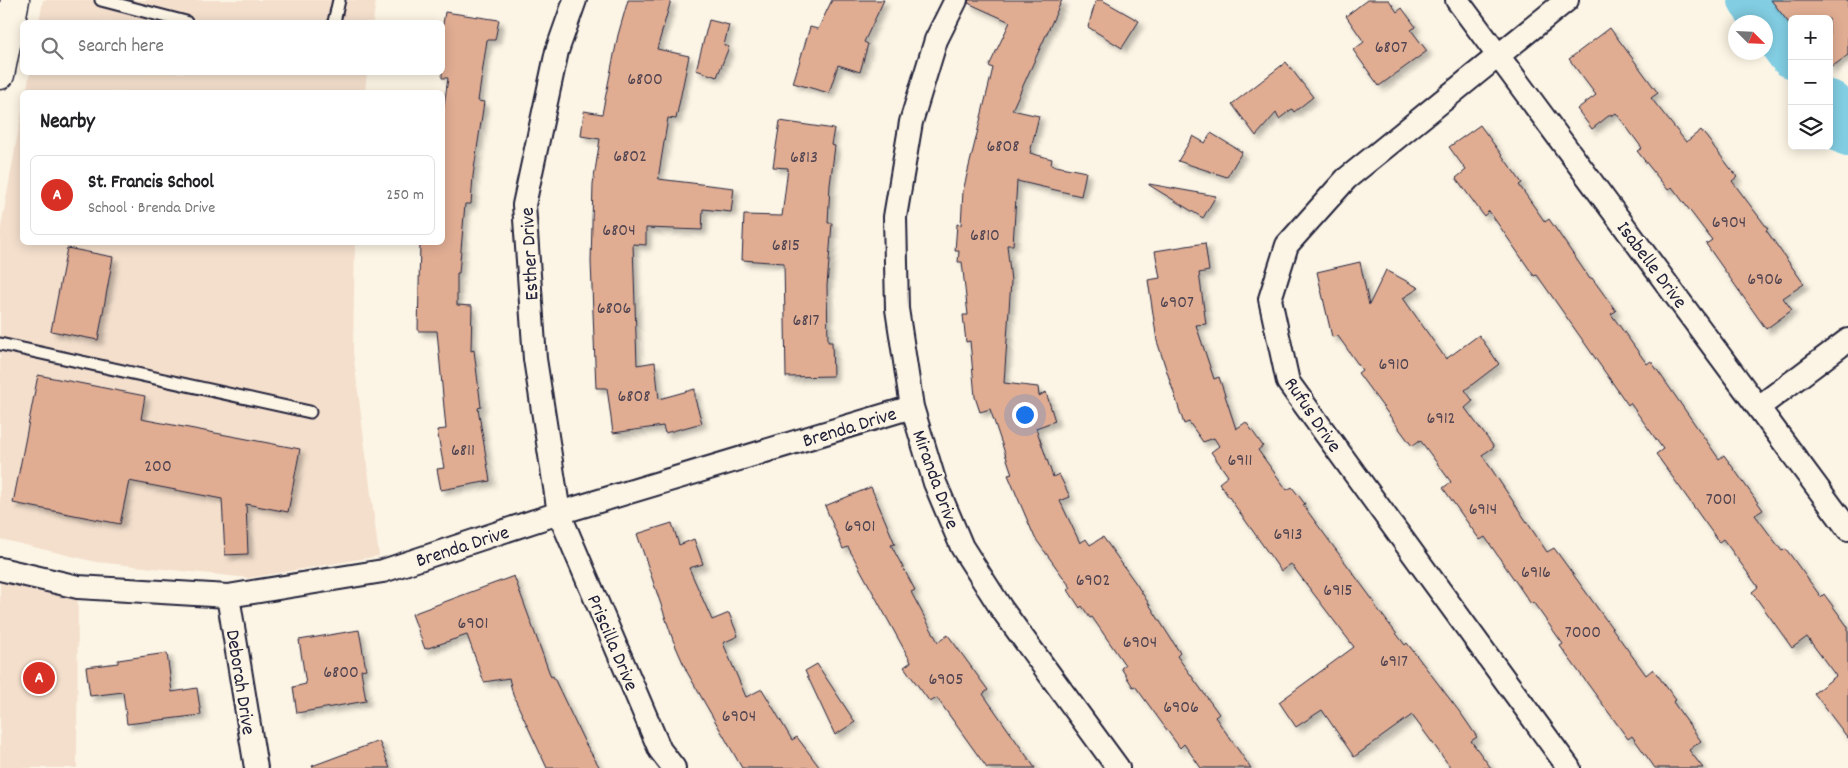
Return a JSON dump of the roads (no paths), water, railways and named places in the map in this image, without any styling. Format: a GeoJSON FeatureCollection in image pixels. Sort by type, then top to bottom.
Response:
{"type":"FeatureCollection","features":[{"type":"Feature","properties":{"kind":"street"},"geometry":{"type":"LineString","coordinates":[[0,74],[15,0]]}},
{"type":"Feature","properties":{"kind":"street","name":"Esther Drive"},"geometry":{"type":"LineString","coordinates":[[559,513],[535,359],[524,205],[557,51],[575,0]]}},
{"type":"Feature","properties":{"kind":"street","name":"Miranda Drive"},"geometry":{"type":"LineString","coordinates":[[956,0],[936,40],[911,122],[895,217],[897,309],[912,407],[935,482],[962,547],[1001,608],[1118,768]]}},
{"type":"Feature","properties":{"kind":"street","name":"Isabelle Drive"},"geometry":{"type":"LineString","coordinates":[[1457,0],[1848,529]]}},
{"type":"Feature","properties":{"kind":"street","name":"Rufus Drive"},"geometry":{"type":"LineString","coordinates":[[1567,0],[1346,179],[1287,245],[1270,299],[1288,382],[1570,768]]}},
{"type":"Feature","properties":{"kind":"street"},"geometry":{"type":"LineString","coordinates":[[1758,407],[1848,340]]}},
{"type":"Feature","properties":{"kind":"street","name":"Brenda Drive"},"geometry":{"type":"LineString","coordinates":[[0,570],[78,587],[228,596],[383,572],[559,513],[912,407]]}},
{"type":"Feature","properties":{"kind":"street","name":"Priscilla Drive"},"geometry":{"type":"LineString","coordinates":[[559,513],[660,750],[674,768]]}},
{"type":"Feature","properties":{"kind":"street","name":"Deborah Drive"},"geometry":{"type":"LineString","coordinates":[[228,596],[256,768]]}},
{"type":"Feature","properties":{"kind":"lane"},"geometry":{"type":"LineString","coordinates":[[334,20],[339,0]]}},
{"type":"Feature","properties":{"kind":"lane"},"geometry":{"type":"LineString","coordinates":[[106,1],[178,20]]}},
{"type":"Feature","properties":{"kind":"lane"},"geometry":{"type":"LineString","coordinates":[[0,344],[310,412]]}},
{"type":"Feature","properties":{"kind":"waterway"},"geometry":{"type":"LineString","coordinates":[[1753,0],[1788,48]]}},
{"type":"Feature","properties":{"kind":"waterway"},"geometry":{"type":"LineString","coordinates":[[1833,110],[1848,131]]}},
{"type":"Feature","properties":{"kind":"place","name":"St. Francis School"},"geometry":{"type":"Point","coordinates":[39,678]}}]}
